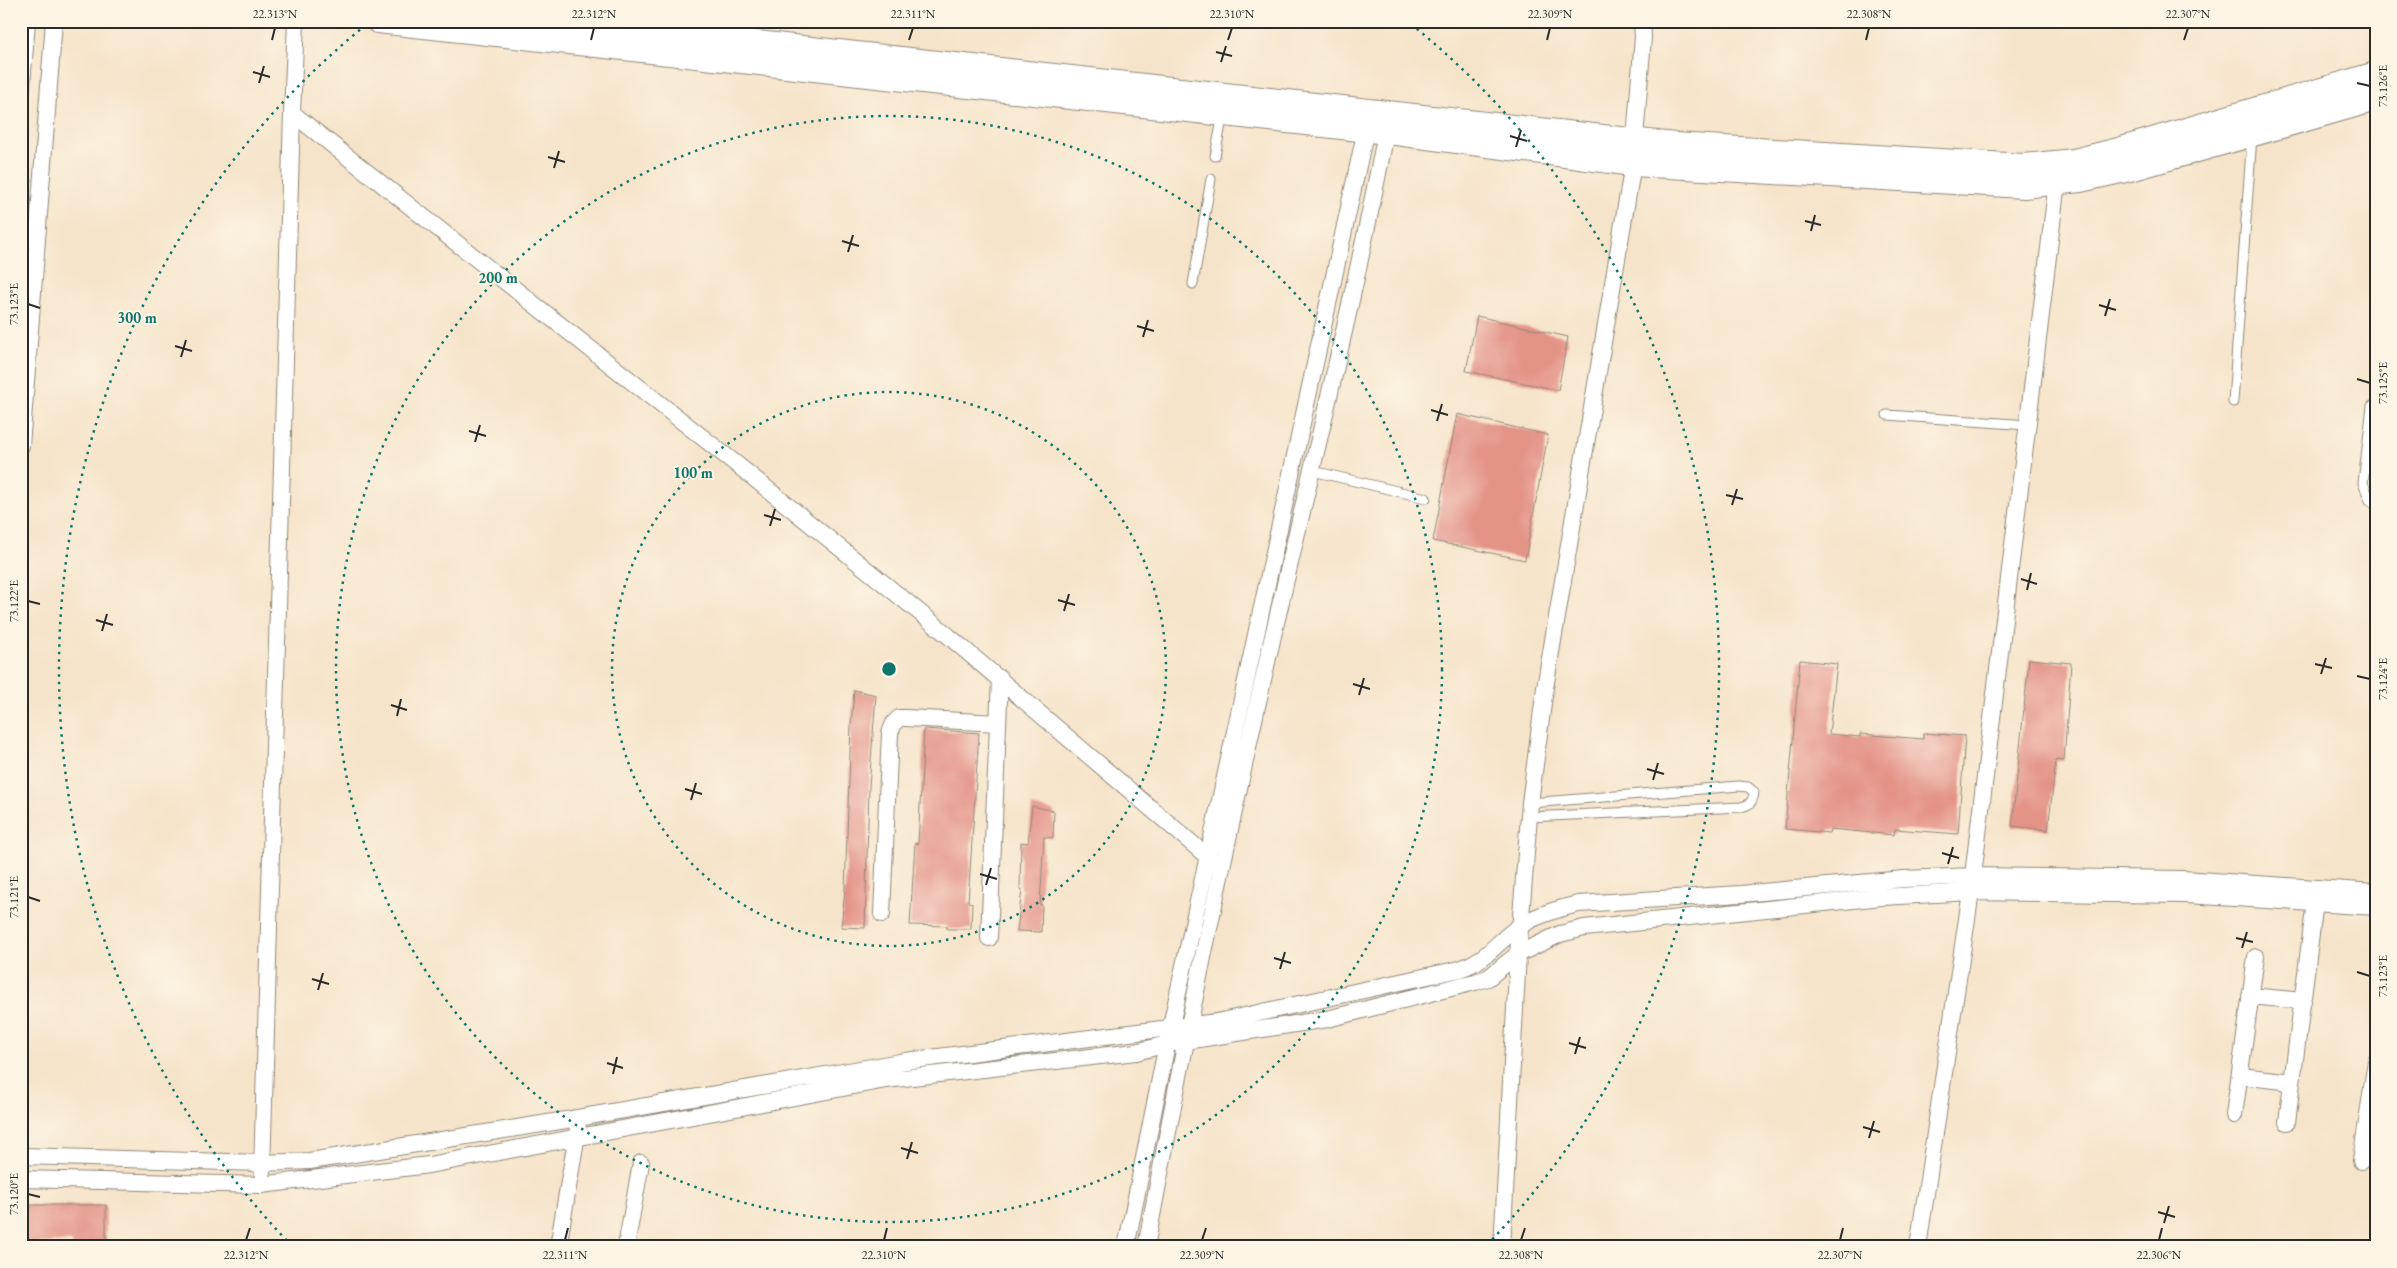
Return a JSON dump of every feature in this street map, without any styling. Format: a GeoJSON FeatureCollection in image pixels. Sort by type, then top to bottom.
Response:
{"type":"FeatureCollection","features":[{"type":"Feature","properties":{"kind":"main road"},"geometry":{"type":"LineString","coordinates":[[378,21],[1223,114],[1378,121],[1635,140],[1675,145],[2024,166],[2074,160],[2115,151],[2376,74]]}},
{"type":"Feature","properties":{"kind":"main road"},"geometry":{"type":"LineString","coordinates":[[560,21],[1378,121],[1633,164],[2024,186],[2080,180],[2134,168],[2376,98]]}},
{"type":"Feature","properties":{"kind":"street"},"geometry":{"type":"LineString","coordinates":[[21,98],[27,21]]}},
{"type":"Feature","properties":{"kind":"street"},"geometry":{"type":"LineString","coordinates":[[21,446],[54,21]]}},
{"type":"Feature","properties":{"kind":"street"},"geometry":{"type":"LineString","coordinates":[[261,1184],[296,21]]}},
{"type":"Feature","properties":{"kind":"street"},"geometry":{"type":"LineString","coordinates":[[1502,1247],[1518,954],[1530,810],[1545,688],[1633,164],[1640,82],[1642,29]]}},
{"type":"Feature","properties":{"kind":"street"},"geometry":{"type":"LineString","coordinates":[[292,113],[746,471],[1000,678],[1222,869]]}},
{"type":"Feature","properties":{"kind":"street"},"geometry":{"type":"LineString","coordinates":[[1146,1247],[1186,1034],[1254,718],[1313,471],[1378,121]]}},
{"type":"Feature","properties":{"kind":"street"},"geometry":{"type":"LineString","coordinates":[[1126,1247],[1208,857],[1378,121]]}},
{"type":"Feature","properties":{"kind":"street"},"geometry":{"type":"LineString","coordinates":[[1918,1247],[1972,884],[2057,182]]}},
{"type":"Feature","properties":{"kind":"street"},"geometry":{"type":"LineString","coordinates":[[989,938],[1000,678]]}},
{"type":"Feature","properties":{"kind":"street"},"geometry":{"type":"LineString","coordinates":[[882,914],[890,733],[894,723],[899,718],[906,718],[998,723]]}},
{"type":"Feature","properties":{"kind":"street"},"geometry":{"type":"LineString","coordinates":[[1186,1034],[1460,969],[1490,954],[1520,926],[1554,910],[1578,904],[1740,894],[1903,879],[1972,884],[2183,879],[2316,896],[2376,907]]}},
{"type":"Feature","properties":{"kind":"street"},"geometry":{"type":"LineString","coordinates":[[21,1156],[262,1163],[310,1160],[581,1117],[906,1062],[1327,1019],[1488,978],[1518,954],[1560,934],[1584,928],[1882,898],[1972,884]]}},
{"type":"Feature","properties":{"kind":"street"},"geometry":{"type":"LineString","coordinates":[[2316,896],[2376,892]]}},
{"type":"Feature","properties":{"kind":"street"},"geometry":{"type":"LineString","coordinates":[[2287,1122],[2316,896]]}},
{"type":"Feature","properties":{"kind":"street"},"geometry":{"type":"LineString","coordinates":[[2234,1115],[2256,957]]}},
{"type":"Feature","properties":{"kind":"street"},"geometry":{"type":"LineString","coordinates":[[2250,996],[2303,1001]]}},
{"type":"Feature","properties":{"kind":"street"},"geometry":{"type":"LineString","coordinates":[[21,1178],[261,1184],[429,1165],[886,1080],[1136,1052],[1169,1036]]}},
{"type":"Feature","properties":{"kind":"street"},"geometry":{"type":"LineString","coordinates":[[2361,1161],[2376,1061]]}},
{"type":"Feature","properties":{"kind":"street"},"geometry":{"type":"LineString","coordinates":[[2240,1076],[2292,1082]]}},
{"type":"Feature","properties":{"kind":"street"},"geometry":{"type":"LineString","coordinates":[[558,1247],[581,1117]]}},
{"type":"Feature","properties":{"kind":"street"},"geometry":{"type":"LineString","coordinates":[[626,1247],[641,1164]]}},
{"type":"Feature","properties":{"kind":"lane"},"geometry":{"type":"LineString","coordinates":[[1215,156],[1223,114]]}},
{"type":"Feature","properties":{"kind":"lane"},"geometry":{"type":"LineString","coordinates":[[2233,402],[2252,134]]}},
{"type":"Feature","properties":{"kind":"lane"},"geometry":{"type":"LineString","coordinates":[[1193,284],[1211,179]]}},
{"type":"Feature","properties":{"kind":"lane"},"geometry":{"type":"LineString","coordinates":[[2372,406],[2363,484],[2370,500],[2376,505]]}},
{"type":"Feature","properties":{"kind":"lane"},"geometry":{"type":"LineString","coordinates":[[1887,415],[2028,426]]}},
{"type":"Feature","properties":{"kind":"lane"},"geometry":{"type":"LineString","coordinates":[[1313,471],[1426,498]]}},
{"type":"Feature","properties":{"kind":"lane"},"geometry":{"type":"LineString","coordinates":[[1739,786],[1748,787],[1754,792],[1753,800],[1748,805],[1741,807],[1530,810],[1739,786]]}},
{"type":"Feature","properties":{"kind":"building"},"geometry":{"type":"Polygon","coordinates":[[[1477,316],[1568,337],[1558,390],[1466,371],[1477,316]]]}},
{"type":"Feature","properties":{"kind":"building"},"geometry":{"type":"Polygon","coordinates":[[[1457,414],[1548,435],[1525,560],[1433,541],[1457,414]]]}},
{"type":"Feature","properties":{"kind":"building"},"geometry":{"type":"Polygon","coordinates":[[[2029,659],[2071,663],[2064,761],[2056,760],[2048,830],[2012,826],[2029,659]]]}},
{"type":"Feature","properties":{"kind":"building"},"geometry":{"type":"Polygon","coordinates":[[[1800,660],[1837,664],[1829,734],[1860,737],[1860,734],[1923,739],[1923,733],[1965,736],[1958,834],[1895,829],[1894,835],[1830,829],[1829,833],[1785,829],[1800,660]]]}},
{"type":"Feature","properties":{"kind":"building"},"geometry":{"type":"Polygon","coordinates":[[[854,690],[876,695],[869,787],[865,928],[841,927],[845,890],[854,690]]]}},
{"type":"Feature","properties":{"kind":"building"},"geometry":{"type":"Polygon","coordinates":[[[924,729],[979,733],[968,902],[972,903],[971,929],[947,929],[947,926],[910,925],[915,843],[918,844],[924,729]]]}},
{"type":"Feature","properties":{"kind":"building"},"geometry":{"type":"Polygon","coordinates":[[[1032,806],[1054,811],[1053,838],[1044,837],[1040,905],[1042,905],[1041,932],[1017,931],[1022,889],[1020,889],[1021,842],[1028,843],[1032,806]]]}},
{"type":"Feature","properties":{"kind":"building"},"geometry":{"type":"Polygon","coordinates":[[[21,1205],[106,1205],[106,1243],[96,1243],[96,1247],[72,1247],[72,1242],[39,1243],[39,1247],[21,1247],[21,1205]]]}}]}
